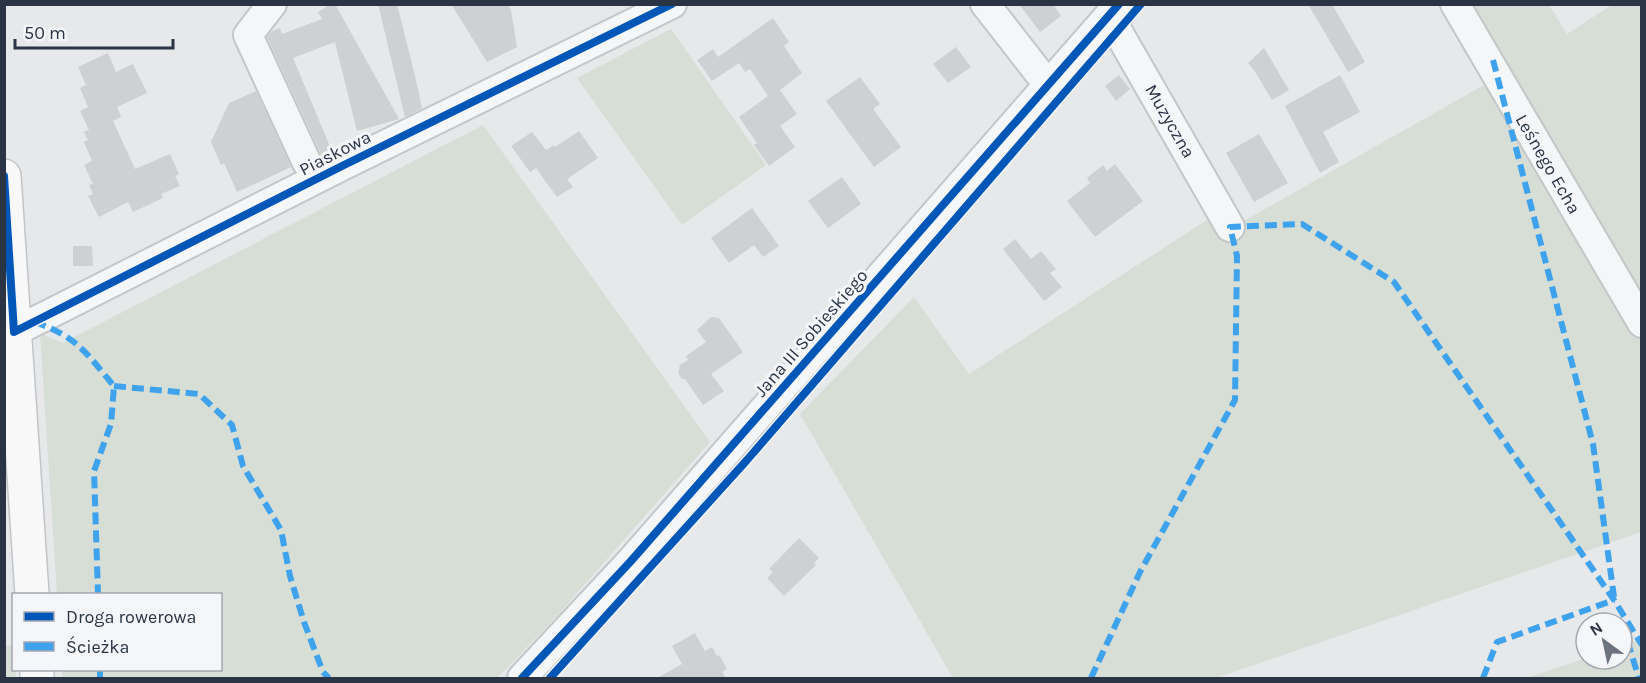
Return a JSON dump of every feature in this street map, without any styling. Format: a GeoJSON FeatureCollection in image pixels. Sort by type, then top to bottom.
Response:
{"type":"FeatureCollection","features":[{"type":"Feature","properties":{"kind":"main road"},"geometry":{"type":"LineString","coordinates":[[4,176],[9,335],[32,593]]}},
{"type":"Feature","properties":{"kind":"street"},"geometry":{"type":"LineString","coordinates":[[272,4],[248,35],[307,163]]}},
{"type":"Feature","properties":{"kind":"street","name":"Piaskowa"},"geometry":{"type":"LineString","coordinates":[[9,335],[342,166],[672,4]]}},
{"type":"Feature","properties":{"kind":"street"},"geometry":{"type":"LineString","coordinates":[[985,4],[1049,86]]}},
{"type":"Feature","properties":{"kind":"street","name":"Leśnego Echa"},"geometry":{"type":"LineString","coordinates":[[1455,4],[1641,323]]}},
{"type":"Feature","properties":{"kind":"street","name":"Jana III Sobieskiego"},"geometry":{"type":"LineString","coordinates":[[522,678],[631,561],[1114,10]]}},
{"type":"Feature","properties":{"kind":"street","name":"Muzyczna"},"geometry":{"type":"LineString","coordinates":[[1114,10],[1230,227]]}},
{"type":"Feature","properties":{"kind":"shaded area"},"geometry":{"type":"Polygon","coordinates":[[[1461,5],[1549,5],[1567,34],[1612,5],[1641,5],[1641,312],[1461,5]]]}},
{"type":"Feature","properties":{"kind":"shaded area"},"geometry":{"type":"Polygon","coordinates":[[[671,29],[766,165],[682,225],[577,78],[671,29]]]}},
{"type":"Feature","properties":{"kind":"shaded area"},"geometry":{"type":"Polygon","coordinates":[[[1491,81],[1641,338],[1641,532],[1216,678],[953,678],[800,414],[914,297],[969,374],[1210,218],[1242,222],[1491,81]]]}},
{"type":"Feature","properties":{"kind":"shaded area"},"geometry":{"type":"Polygon","coordinates":[[[483,125],[710,442],[556,617],[497,678],[63,678],[62,671],[222,671],[222,593],[57,593],[40,333],[63,343],[483,125]]]}},
{"type":"Feature","properties":{"kind":"shaded area"},"geometry":{"type":"Polygon","coordinates":[[[1641,639],[1641,678],[1527,678],[1574,662],[1574,671],[1634,671],[1634,642],[1641,639]]]}},
{"type":"Feature","properties":{"kind":"shaded area"},"geometry":{"type":"Polygon","coordinates":[[[12,645],[12,671],[16,671],[16,678],[5,678],[5,646],[12,645]]]}},
{"type":"Feature","properties":{"kind":"building"},"geometry":{"type":"Polygon","coordinates":[[[335,4],[399,119],[357,131],[335,42],[293,58],[331,149],[321,154],[267,37],[272,31],[280,28],[282,34],[322,19],[318,12],[335,4]]]}},
{"type":"Feature","properties":{"kind":"building"},"geometry":{"type":"Polygon","coordinates":[[[378,4],[397,4],[415,76],[422,108],[405,117],[378,4]]]}},
{"type":"Feature","properties":{"kind":"building"},"geometry":{"type":"Polygon","coordinates":[[[451,4],[507,4],[511,10],[517,47],[487,62],[451,4]]]}},
{"type":"Feature","properties":{"kind":"building"},"geometry":{"type":"Polygon","coordinates":[[[1019,4],[1053,4],[1061,16],[1040,32],[1019,4]]]}},
{"type":"Feature","properties":{"kind":"building"},"geometry":{"type":"Polygon","coordinates":[[[1308,4],[1332,4],[1365,62],[1348,72],[1308,4]]]}},
{"type":"Feature","properties":{"kind":"building"},"geometry":{"type":"Polygon","coordinates":[[[773,18],[789,42],[784,46],[802,73],[780,90],[797,114],[780,126],[795,147],[769,166],[754,145],[757,143],[739,117],[768,96],[750,69],[745,72],[739,63],[712,81],[697,60],[713,49],[718,57],[773,18]]]}},
{"type":"Feature","properties":{"kind":"building"},"geometry":{"type":"Polygon","coordinates":[[[956,47],[971,67],[948,83],[933,64],[956,47]]]}},
{"type":"Feature","properties":{"kind":"building"},"geometry":{"type":"Polygon","coordinates":[[[1264,48],[1289,90],[1272,100],[1248,63],[1264,48]]]}},
{"type":"Feature","properties":{"kind":"building"},"geometry":{"type":"Polygon","coordinates":[[[108,53],[116,72],[133,64],[147,93],[117,107],[121,117],[113,121],[135,169],[170,154],[179,174],[175,176],[180,186],[161,194],[163,198],[133,212],[128,202],[99,217],[88,196],[93,194],[89,185],[93,184],[84,165],[92,161],[84,142],[88,140],[84,132],[89,130],[80,111],[88,107],[80,88],[86,85],[78,67],[108,53]]]}},
{"type":"Feature","properties":{"kind":"building"},"geometry":{"type":"Polygon","coordinates":[[[1119,75],[1130,89],[1116,101],[1105,86],[1119,75]]]}},
{"type":"Feature","properties":{"kind":"building"},"geometry":{"type":"Polygon","coordinates":[[[1340,75],[1360,112],[1323,132],[1339,162],[1320,173],[1285,106],[1340,75]]]}},
{"type":"Feature","properties":{"kind":"building"},"geometry":{"type":"Polygon","coordinates":[[[860,77],[880,104],[873,109],[901,147],[874,167],[826,101],[860,77]]]}},
{"type":"Feature","properties":{"kind":"building"},"geometry":{"type":"Polygon","coordinates":[[[256,91],[291,167],[237,192],[224,163],[221,165],[211,142],[229,103],[256,91]]]}},
{"type":"Feature","properties":{"kind":"building"},"geometry":{"type":"Polygon","coordinates":[[[579,131],[598,158],[567,179],[573,187],[557,197],[536,168],[530,172],[511,146],[532,132],[546,150],[554,145],[555,147],[579,131]]]}},
{"type":"Feature","properties":{"kind":"building"},"geometry":{"type":"Polygon","coordinates":[[[1259,134],[1288,183],[1254,202],[1226,153],[1259,134]]]}},
{"type":"Feature","properties":{"kind":"building"},"geometry":{"type":"Polygon","coordinates":[[[1115,164],[1143,201],[1095,237],[1067,201],[1090,183],[1087,178],[1103,165],[1107,171],[1115,164]]]}},
{"type":"Feature","properties":{"kind":"building"},"geometry":{"type":"Polygon","coordinates":[[[842,177],[861,204],[828,228],[808,201],[842,177]]]}},
{"type":"Feature","properties":{"kind":"building"},"geometry":{"type":"Polygon","coordinates":[[[752,208],[779,246],[763,257],[754,245],[729,263],[711,238],[752,208]]]}},
{"type":"Feature","properties":{"kind":"building"},"geometry":{"type":"Polygon","coordinates":[[[1015,239],[1031,259],[1041,251],[1056,269],[1050,273],[1062,287],[1044,301],[1003,249],[1015,239]]]}},
{"type":"Feature","properties":{"kind":"building"},"geometry":{"type":"Polygon","coordinates":[[[73,246],[92,246],[93,266],[73,266],[73,246]]]}},
{"type":"Feature","properties":{"kind":"building"},"geometry":{"type":"Polygon","coordinates":[[[711,317],[719,318],[743,352],[711,374],[724,391],[703,405],[685,379],[682,379],[678,373],[680,365],[688,360],[686,356],[706,342],[697,330],[711,317]]]}},
{"type":"Feature","properties":{"kind":"building"},"geometry":{"type":"Polygon","coordinates":[[[799,538],[819,558],[814,563],[816,565],[784,596],[767,578],[773,572],[769,569],[799,538]]]}},
{"type":"Feature","properties":{"kind":"building"},"geometry":{"type":"Polygon","coordinates":[[[695,633],[705,651],[712,647],[717,656],[719,655],[727,669],[722,672],[726,678],[657,678],[682,664],[672,646],[695,633]]]}},
{"type":"Feature","properties":{"kind":"marked path"},"geometry":{"type":"LineString","coordinates":[[1493,60],[1593,444],[1614,597]]}},
{"type":"Feature","properties":{"kind":"marked path"},"geometry":{"type":"LineString","coordinates":[[1091,678],[1140,572],[1235,400],[1237,256],[1230,227],[1302,224],[1394,282],[1614,600],[1642,645]]}},
{"type":"Feature","properties":{"kind":"marked path"},"geometry":{"type":"LineString","coordinates":[[34,322],[61,333],[80,347],[114,386],[111,424],[94,471],[98,593]]}},
{"type":"Feature","properties":{"kind":"marked path"},"geometry":{"type":"LineString","coordinates":[[114,386],[199,394],[232,425],[243,466],[281,530],[290,576],[304,622],[323,672],[329,678]]}},
{"type":"Feature","properties":{"kind":"marked path"},"geometry":{"type":"LineString","coordinates":[[1483,678],[1497,642],[1614,600]]}},
{"type":"Feature","properties":{"kind":"marked path"},"geometry":{"type":"LineString","coordinates":[[1634,662],[1639,678]]}},
{"type":"Feature","properties":{"kind":"marked path"},"geometry":{"type":"LineString","coordinates":[[100,671],[100,678]]}},
{"type":"Feature","properties":{"kind":"cycle path"},"geometry":{"type":"LineString","coordinates":[[4,176],[14,332],[342,166],[672,4]]}},
{"type":"Feature","properties":{"kind":"cycle path"},"geometry":{"type":"LineString","coordinates":[[522,678],[631,561],[1119,4]]}},
{"type":"Feature","properties":{"kind":"cycle path"},"geometry":{"type":"LineString","coordinates":[[550,678],[747,460],[1141,4]]}}]}
